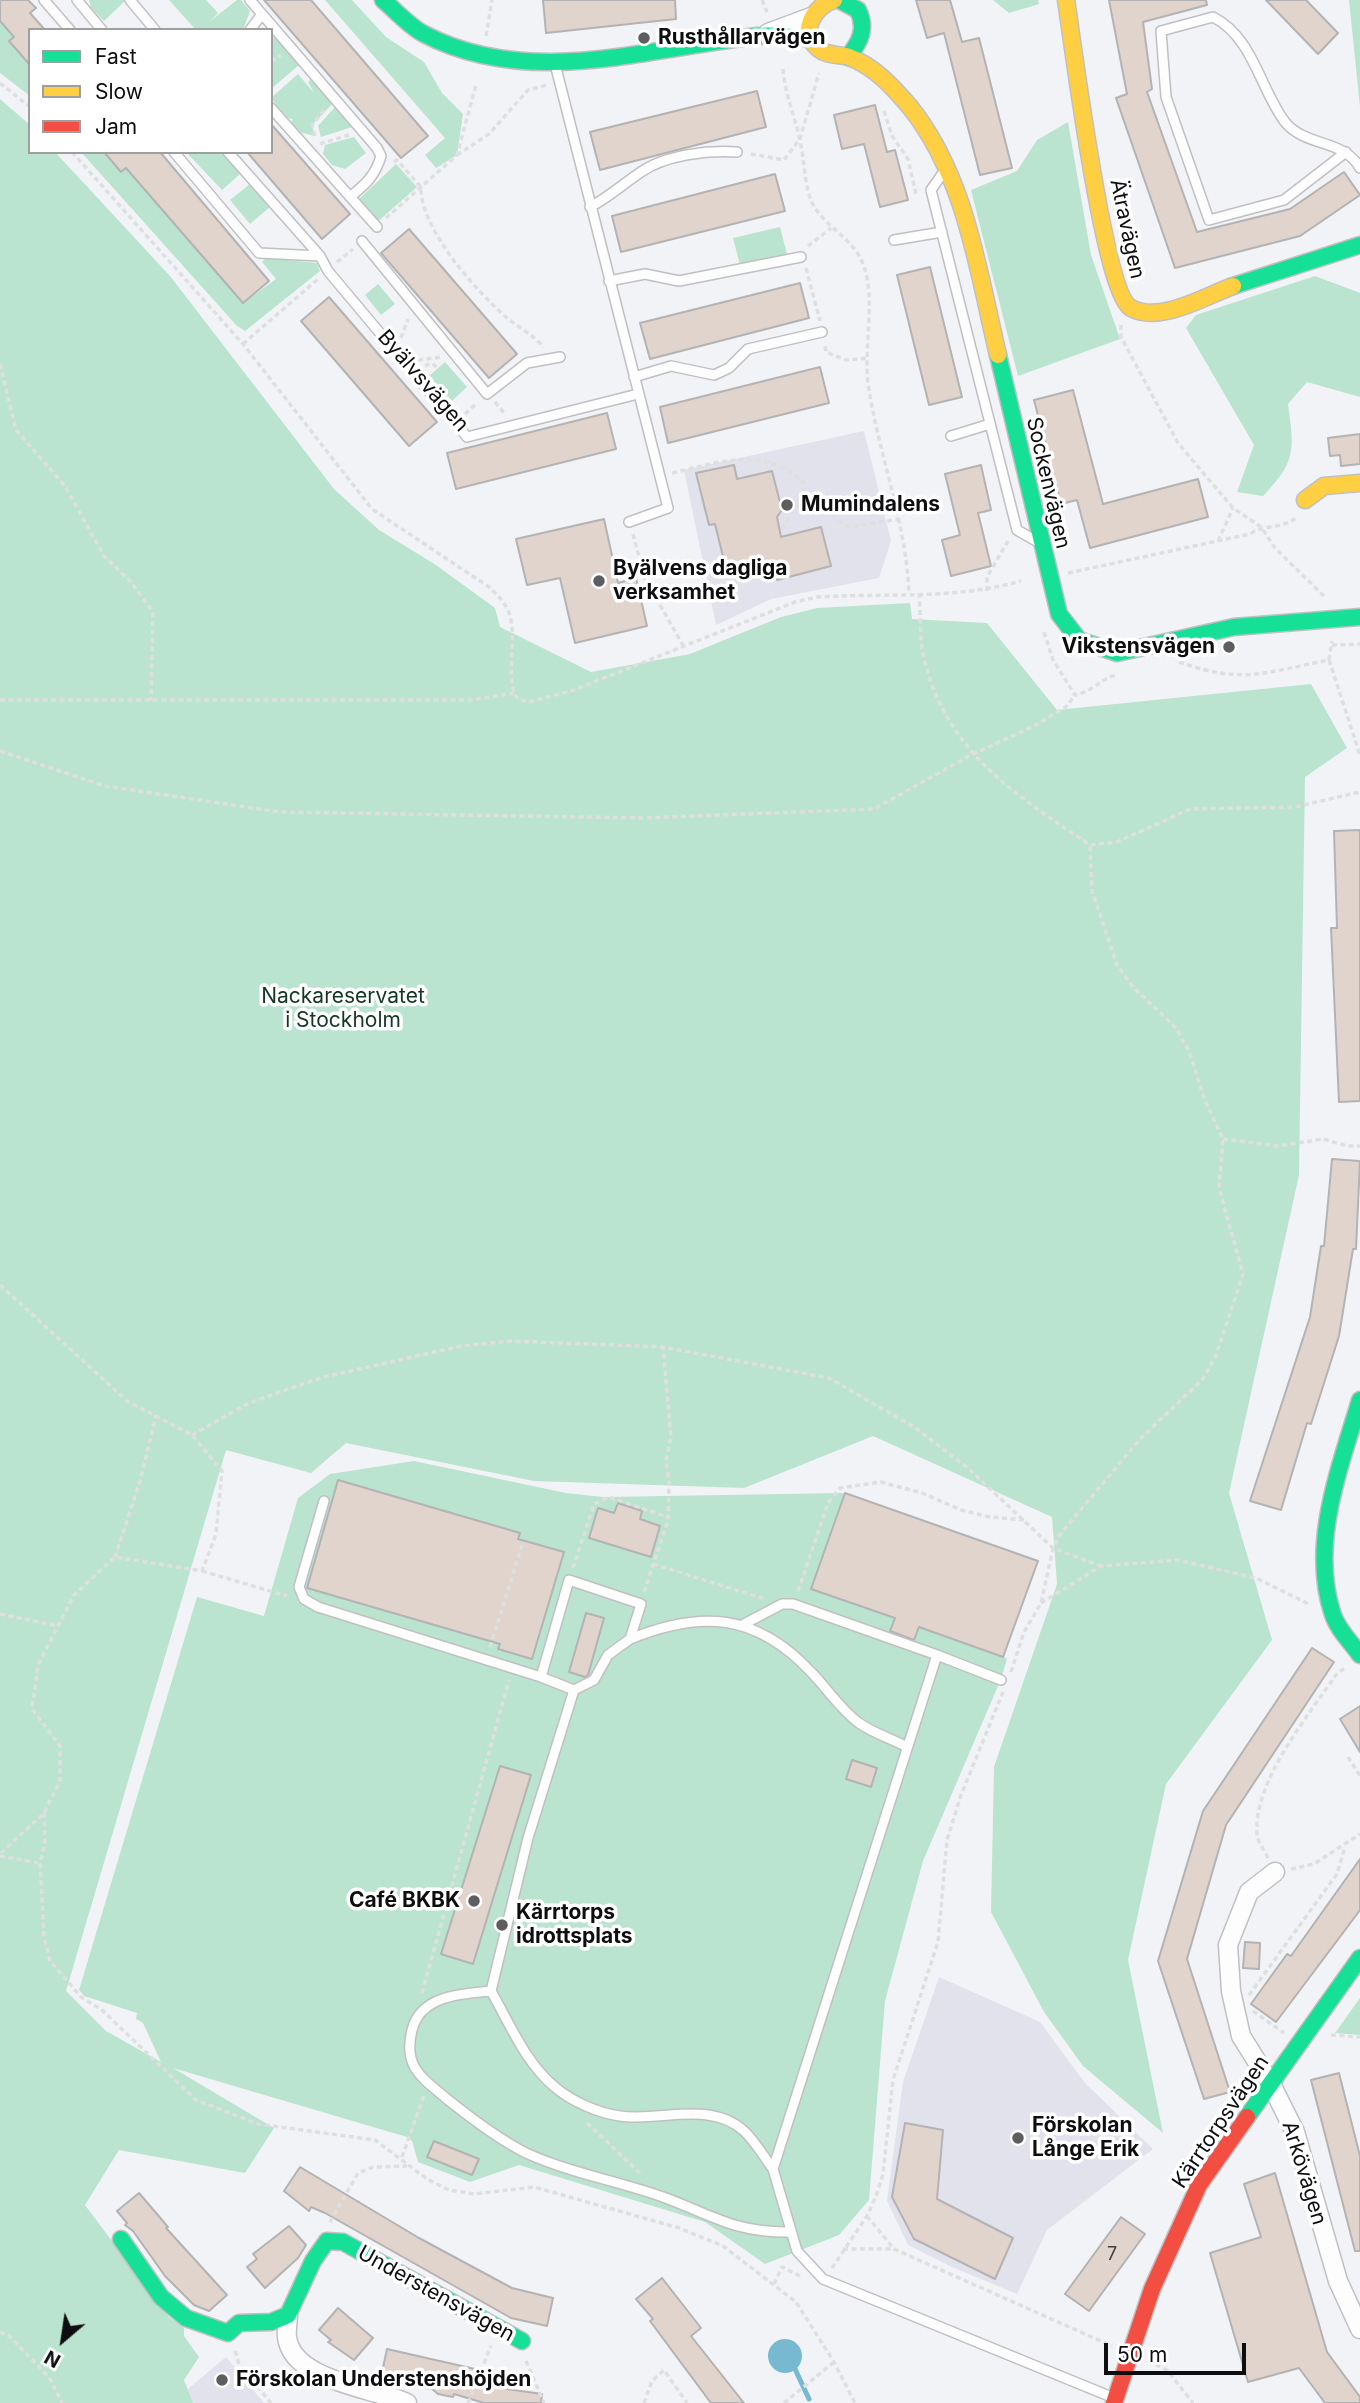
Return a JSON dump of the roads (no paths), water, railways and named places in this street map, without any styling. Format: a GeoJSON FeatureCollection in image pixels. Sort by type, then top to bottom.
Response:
{"type":"FeatureCollection","features":[{"type":"Feature","properties":{"kind":"street"},"geometry":{"type":"LineString","coordinates":[[383,0],[425,34],[458,51],[499,61],[555,62],[761,36],[811,38]]}},
{"type":"Feature","properties":{"kind":"street"},"geometry":{"type":"LineString","coordinates":[[832,0],[858,5],[864,28],[859,43],[848,57],[825,53],[816,47],[811,38],[811,17],[819,5],[832,0]]}},
{"type":"Feature","properties":{"kind":"street","name":"Ätravägen"},"geometry":{"type":"LineString","coordinates":[[1066,0],[1105,241],[1119,293],[1129,307],[1150,314],[1167,310],[1257,277],[1360,245]]}},
{"type":"Feature","properties":{"kind":"street"},"geometry":{"type":"LineString","coordinates":[[761,36],[811,17]]}},
{"type":"Feature","properties":{"kind":"street","name":"Sockenvägen"},"geometry":{"type":"LineString","coordinates":[[864,28],[877,72]]}},
{"type":"Feature","properties":{"kind":"street","name":"Sockenvägen"},"geometry":{"type":"LineString","coordinates":[[848,57],[877,72],[905,101],[933,137],[948,166],[965,218],[1040,544],[1059,614],[1079,640],[1117,653],[1234,627],[1360,617]]}},
{"type":"Feature","properties":{"kind":"street"},"geometry":{"type":"LineString","coordinates":[[1305,500],[1325,486],[1360,483]]}},
{"type":"Feature","properties":{"kind":"street"},"geometry":{"type":"LineString","coordinates":[[1359,1652],[1334,1618],[1322,1566],[1327,1521],[1360,1400]]}},
{"type":"Feature","properties":{"kind":"street","name":"Arkövägen"},"geometry":{"type":"LineString","coordinates":[[1275,1872],[1249,1892],[1228,1945],[1231,1991],[1241,2036],[1271,2084],[1295,2132],[1338,2281],[1360,2329]]}},
{"type":"Feature","properties":{"kind":"street","name":"Kärrtorpsvägen"},"geometry":{"type":"LineString","coordinates":[[1114,2401],[1152,2289],[1199,2185],[1360,1958]]}},
{"type":"Feature","properties":{"kind":"street"},"geometry":{"type":"LineString","coordinates":[[121,2239],[161,2297],[187,2318],[228,2333],[239,2323],[271,2322],[288,2315],[287,2338],[294,2356],[314,2371],[407,2403]]}},
{"type":"Feature","properties":{"kind":"street","name":"Understensvägen"},"geometry":{"type":"LineString","coordinates":[[288,2315],[313,2261],[327,2241],[343,2242],[522,2342]]}},
{"type":"Feature","properties":{"kind":"lane"},"geometry":{"type":"LineString","coordinates":[[44,0],[68,28]]}},
{"type":"Feature","properties":{"kind":"lane"},"geometry":{"type":"LineString","coordinates":[[77,0],[100,28]]}},
{"type":"Feature","properties":{"kind":"lane"},"geometry":{"type":"LineString","coordinates":[[130,0],[153,28]]}},
{"type":"Feature","properties":{"kind":"lane"},"geometry":{"type":"LineString","coordinates":[[250,0],[363,131],[381,156],[371,180],[350,197]]}},
{"type":"Feature","properties":{"kind":"lane"},"geometry":{"type":"LineString","coordinates":[[252,28],[262,14]]}},
{"type":"Feature","properties":{"kind":"lane"},"geometry":{"type":"LineString","coordinates":[[1346,152],[1284,200],[1209,220],[1166,97],[1161,31],[1213,18],[1227,24],[1242,43],[1286,122],[1301,136],[1346,152],[1353,155],[1360,168]]}},
{"type":"Feature","properties":{"kind":"lane"},"geometry":{"type":"LineString","coordinates":[[555,62],[558,83],[668,508],[629,522]]}},
{"type":"Feature","properties":{"kind":"lane"},"geometry":{"type":"LineString","coordinates":[[273,110],[377,227]]}},
{"type":"Feature","properties":{"kind":"lane"},"geometry":{"type":"LineString","coordinates":[[590,207],[617,191],[642,171],[663,163],[716,150],[737,152]]}},
{"type":"Feature","properties":{"kind":"lane"},"geometry":{"type":"LineString","coordinates":[[176,154],[260,253],[320,256]]}},
{"type":"Feature","properties":{"kind":"lane","name":"Byälvsvägen"},"geometry":{"type":"LineString","coordinates":[[230,154],[320,256],[328,271],[467,437],[638,394]]}},
{"type":"Feature","properties":{"kind":"lane"},"geometry":{"type":"LineString","coordinates":[[948,166],[931,190],[1017,530],[1040,544]]}},
{"type":"Feature","properties":{"kind":"lane"},"geometry":{"type":"LineString","coordinates":[[894,240],[942,232]]}},
{"type":"Feature","properties":{"kind":"lane","name":"Byälvsvägen"},"geometry":{"type":"LineString","coordinates":[[362,241],[487,394],[527,363],[557,357]]}},
{"type":"Feature","properties":{"kind":"lane"},"geometry":{"type":"LineString","coordinates":[[609,281],[645,274],[679,281],[800,257]]}},
{"type":"Feature","properties":{"kind":"lane"},"geometry":{"type":"LineString","coordinates":[[634,377],[671,366],[714,375],[729,368],[748,349],[822,332]]}},
{"type":"Feature","properties":{"kind":"lane"},"geometry":{"type":"LineString","coordinates":[[951,436],[990,424]]}},
{"type":"Feature","properties":{"kind":"lane"},"geometry":{"type":"LineString","coordinates":[[324,1501],[299,1587],[304,1599],[318,1608],[486,1659],[574,1690]]}},
{"type":"Feature","properties":{"kind":"lane"},"geometry":{"type":"LineString","coordinates":[[541,1677],[569,1580],[641,1604],[630,1639]]}},
{"type":"Feature","properties":{"kind":"lane"},"geometry":{"type":"LineString","coordinates":[[744,1624],[782,1604],[793,1604],[1001,1680]]}},
{"type":"Feature","properties":{"kind":"lane"},"geometry":{"type":"LineString","coordinates":[[907,1747],[858,1722],[802,1662],[773,1639],[744,1624],[710,1620],[681,1621],[630,1639],[608,1656],[594,1680],[574,1690],[528,1838],[491,1991],[534,2066],[567,2095],[587,2107],[619,2116],[688,2114],[722,2118],[744,2131],[774,2169],[790,2232],[802,2260],[824,2279],[1114,2401]]}},
{"type":"Feature","properties":{"kind":"lane"},"geometry":{"type":"LineString","coordinates":[[774,2169],[937,1655]]}},
{"type":"Feature","properties":{"kind":"lane"},"geometry":{"type":"LineString","coordinates":[[491,1991],[456,1995],[432,2002],[415,2021],[408,2048],[414,2069],[464,2113],[525,2152],[663,2197],[742,2229],[790,2232]]}},
{"type":"Feature","properties":{"kind":"water"},"geometry":{"type":"Polygon","coordinates":[[[785,2339],[797,2344],[802,2356],[797,2368],[785,2373],[773,2368],[768,2356],[773,2344],[785,2339]]]}},
{"type":"Feature","properties":{"kind":"waterway"},"geometry":{"type":"LineString","coordinates":[[795,2369],[809,2399]]}},
{"type":"Feature","properties":{"kind":"place","name":"Rusthållarvägen"},"geometry":{"type":"Point","coordinates":[644,38]}},
{"type":"Feature","properties":{"kind":"place","name":"Mumindalens"},"geometry":{"type":"Point","coordinates":[787,505]}},
{"type":"Feature","properties":{"kind":"place","name":"Byälvens dagliga verksamhet"},"geometry":{"type":"Point","coordinates":[599,581]}},
{"type":"Feature","properties":{"kind":"place","name":"Vikstensvägen"},"geometry":{"type":"Point","coordinates":[1229,647]}},
{"type":"Feature","properties":{"kind":"place","name":"Café BKBK"},"geometry":{"type":"Point","coordinates":[474,1901]}},
{"type":"Feature","properties":{"kind":"place","name":"Kärrtorps idrottsplats"},"geometry":{"type":"Point","coordinates":[502,1925]}},
{"type":"Feature","properties":{"kind":"place","name":"Förskolan Långe Erik"},"geometry":{"type":"Point","coordinates":[1018,2138]}},
{"type":"Feature","properties":{"kind":"place","name":"Förskolan Understenshöjden"},"geometry":{"type":"Point","coordinates":[222,2380]}},
{"type":"Feature","properties":{"kind":"park label","name":"Nackareservatet i Stockholm"},"geometry":{"type":"Point","coordinates":[343,1009]}}]}
